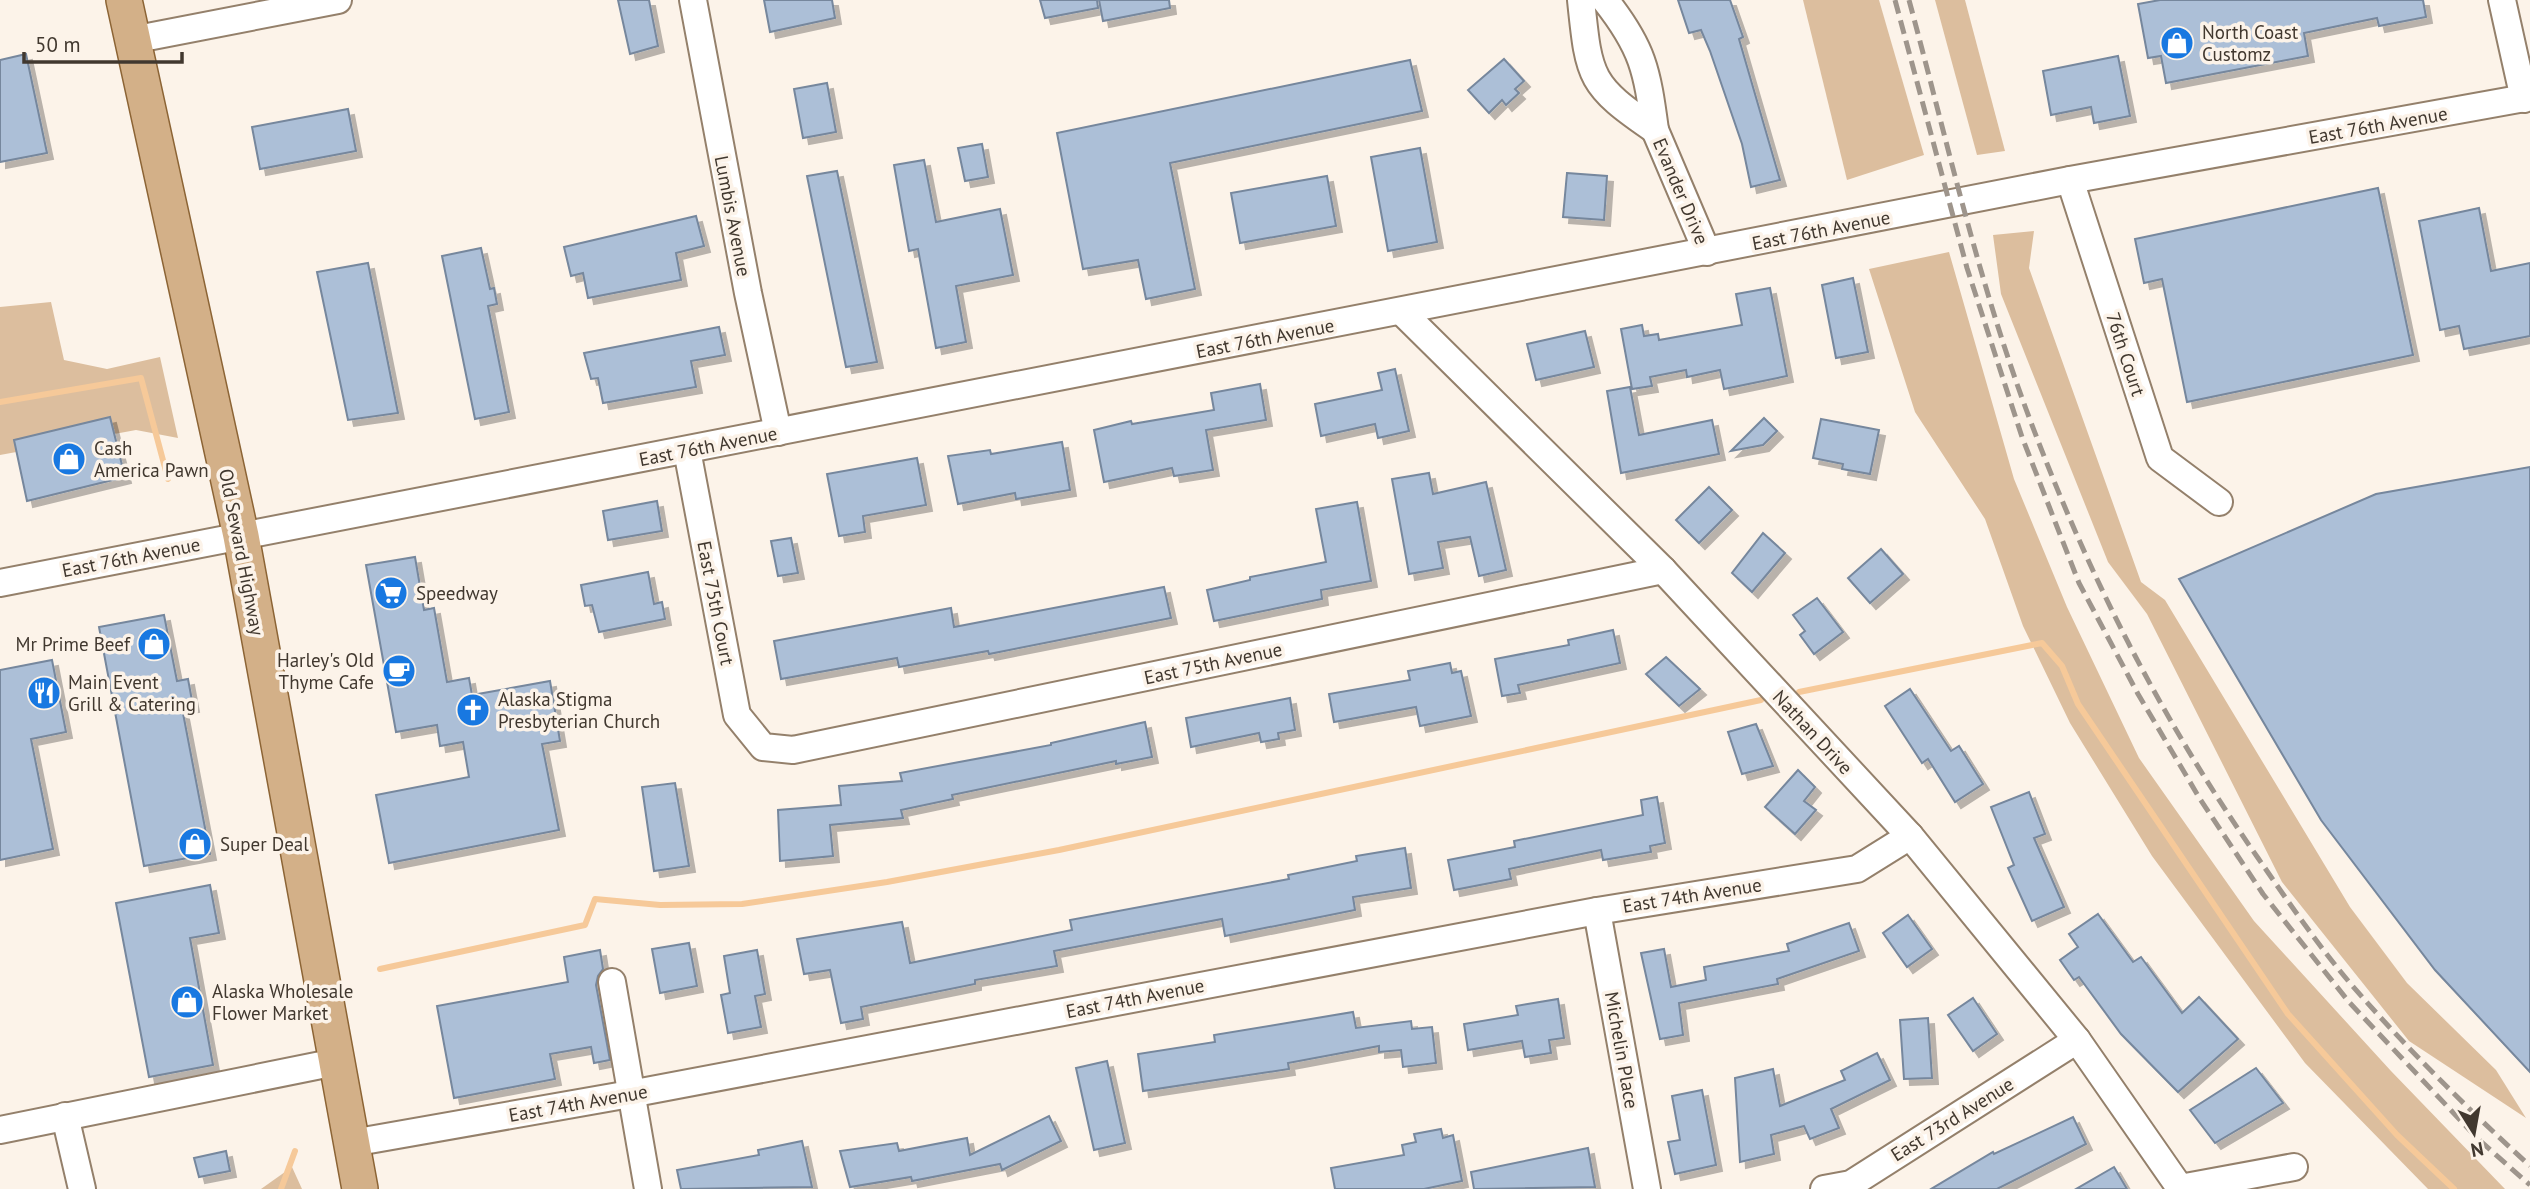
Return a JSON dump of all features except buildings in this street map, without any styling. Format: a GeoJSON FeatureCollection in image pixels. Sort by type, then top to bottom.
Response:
{"type":"FeatureCollection","features":[{"type":"Feature","properties":{"kind":"main road","name":"Old Seward Highway"},"geometry":{"type":"LineString","coordinates":[[124,0],[241,536],[360,1189]]}},
{"type":"Feature","properties":{"kind":"street"},"geometry":{"type":"LineString","coordinates":[[132,40],[338,0]]}},
{"type":"Feature","properties":{"kind":"street","name":"Lumbis Avenue"},"geometry":{"type":"LineString","coordinates":[[693,0],[748,293],[778,432]]}},
{"type":"Feature","properties":{"kind":"street","name":"Evander Drive"},"geometry":{"type":"LineString","coordinates":[[1581,0],[1590,70],[1611,100],[1654,130]]}},
{"type":"Feature","properties":{"kind":"street","name":"Evander Drive"},"geometry":{"type":"LineString","coordinates":[[1605,0],[1627,28],[1647,71],[1654,130],[1707,252]]}},
{"type":"Feature","properties":{"kind":"street"},"geometry":{"type":"LineString","coordinates":[[2502,0],[2527,98]]}},
{"type":"Feature","properties":{"kind":"street","name":"East 76th Avenue"},"geometry":{"type":"LineString","coordinates":[[0,583],[2070,180],[2527,98]]}},
{"type":"Feature","properties":{"kind":"street","name":"76th Court"},"geometry":{"type":"LineString","coordinates":[[2070,180],[2160,458],[2219,502]]}},
{"type":"Feature","properties":{"kind":"street","name":"Nathan Drive"},"geometry":{"type":"LineString","coordinates":[[1402,312],[1663,570],[1910,836],[2077,1041],[2180,1188]]}},
{"type":"Feature","properties":{"kind":"street","name":"East 75th Court"},"geometry":{"type":"LineString","coordinates":[[687,450],[737,715],[763,747]]}},
{"type":"Feature","properties":{"kind":"street","name":"East 75th Avenue"},"geometry":{"type":"LineString","coordinates":[[763,747],[793,750],[1663,570]]}},
{"type":"Feature","properties":{"kind":"street","name":"East 74th Avenue"},"geometry":{"type":"LineString","coordinates":[[352,1143],[629,1094],[1597,911],[1857,869],[1910,836]]}},
{"type":"Feature","properties":{"kind":"street","name":"Michelin Place"},"geometry":{"type":"LineString","coordinates":[[1597,911],[1647,1189]]}},
{"type":"Feature","properties":{"kind":"street"},"geometry":{"type":"LineString","coordinates":[[612,982],[629,1094],[648,1189]]}},
{"type":"Feature","properties":{"kind":"street","name":"East 73rd Avenue"},"geometry":{"type":"LineString","coordinates":[[1824,1189],[1851,1184],[2077,1041]]}},
{"type":"Feature","properties":{"kind":"street"},"geometry":{"type":"LineString","coordinates":[[0,1130],[335,1062]]}},
{"type":"Feature","properties":{"kind":"street"},"geometry":{"type":"LineString","coordinates":[[65,1116],[82,1189]]}},
{"type":"Feature","properties":{"kind":"street"},"geometry":{"type":"LineString","coordinates":[[2180,1188],[2294,1167]]}},
{"type":"Feature","properties":{"kind":"shaded area"},"geometry":{"type":"Polygon","coordinates":[[[1803,0],[1879,0],[1924,155],[1847,180],[1803,0]]]}},
{"type":"Feature","properties":{"kind":"shaded area"},"geometry":{"type":"Polygon","coordinates":[[[1935,0],[1965,0],[2005,151],[1977,155],[1935,0]]]}},
{"type":"Feature","properties":{"kind":"shaded area"},"geometry":{"type":"Polygon","coordinates":[[[2034,231],[2029,268],[2141,582],[2165,600],[2350,907],[2407,983],[2496,1070],[2526,1118],[2409,1041],[2282,882],[2147,614],[2108,562],[2001,294],[1993,235],[2034,231]]]}},
{"type":"Feature","properties":{"kind":"shaded area"},"geometry":{"type":"Polygon","coordinates":[[[1949,252],[2014,479],[2067,607],[2139,758],[2254,921],[2391,1071],[2505,1189],[2428,1189],[2305,1063],[2152,856],[2070,723],[2023,626],[1985,519],[1915,412],[1869,269],[1949,252]]]}},
{"type":"Feature","properties":{"kind":"shaded area"},"geometry":{"type":"Polygon","coordinates":[[[51,302],[64,360],[107,369],[160,357],[178,438],[136,430],[0,455],[0,307],[51,302]]]}},
{"type":"Feature","properties":{"kind":"shaded area"},"geometry":{"type":"Polygon","coordinates":[[[292,1167],[302,1189],[261,1189],[292,1167]]]}},
{"type":"Feature","properties":{"kind":"waterway"},"geometry":{"type":"LineString","coordinates":[[0,402],[141,378],[168,479]]}},
{"type":"Feature","properties":{"kind":"waterway"},"geometry":{"type":"LineString","coordinates":[[1799,692],[2042,643],[2062,666],[2078,704],[2288,1014],[2397,1135],[2454,1189]]}},
{"type":"Feature","properties":{"kind":"waterway"},"geometry":{"type":"LineString","coordinates":[[380,969],[585,925],[595,899],[660,905],[742,904],[887,882],[1059,850],[1761,700]]}},
{"type":"Feature","properties":{"kind":"waterway"},"geometry":{"type":"LineString","coordinates":[[281,1189],[295,1151]]}},
{"type":"Feature","properties":{"kind":"railway"},"geometry":{"type":"LineString","coordinates":[[1895,0],[1967,268],[2022,437],[2079,583],[2138,694],[2200,799],[2263,894],[2349,1002],[2478,1139],[2530,1185]]}},
{"type":"Feature","properties":{"kind":"railway"},"geometry":{"type":"LineString","coordinates":[[1909,0],[1977,257],[2008,359],[2049,469],[2127,641],[2188,751],[2222,805],[2326,953],[2415,1054],[2530,1166]]}},
{"type":"Feature","properties":{"kind":"place","name":"North Coast Customz"},"geometry":{"type":"Point","coordinates":[2177,43]}},
{"type":"Feature","properties":{"kind":"place","name":"Cash America Pawn"},"geometry":{"type":"Point","coordinates":[69,459]}},
{"type":"Feature","properties":{"kind":"place","name":"Speedway"},"geometry":{"type":"Point","coordinates":[391,593]}},
{"type":"Feature","properties":{"kind":"place","name":"Mr Prime Beef"},"geometry":{"type":"Point","coordinates":[154,644]}},
{"type":"Feature","properties":{"kind":"place","name":"Harley's Old Thyme Cafe"},"geometry":{"type":"Point","coordinates":[399,671]}},
{"type":"Feature","properties":{"kind":"place","name":"Main Event Grill & Catering"},"geometry":{"type":"Point","coordinates":[44,693]}},
{"type":"Feature","properties":{"kind":"place","name":"Alaska Stigma Presbyterian Church"},"geometry":{"type":"Point","coordinates":[473,710]}},
{"type":"Feature","properties":{"kind":"place","name":"Super Deal"},"geometry":{"type":"Point","coordinates":[195,844]}},
{"type":"Feature","properties":{"kind":"place","name":"Alaska Wholesale Flower Market"},"geometry":{"type":"Point","coordinates":[187,1002]}}]}
